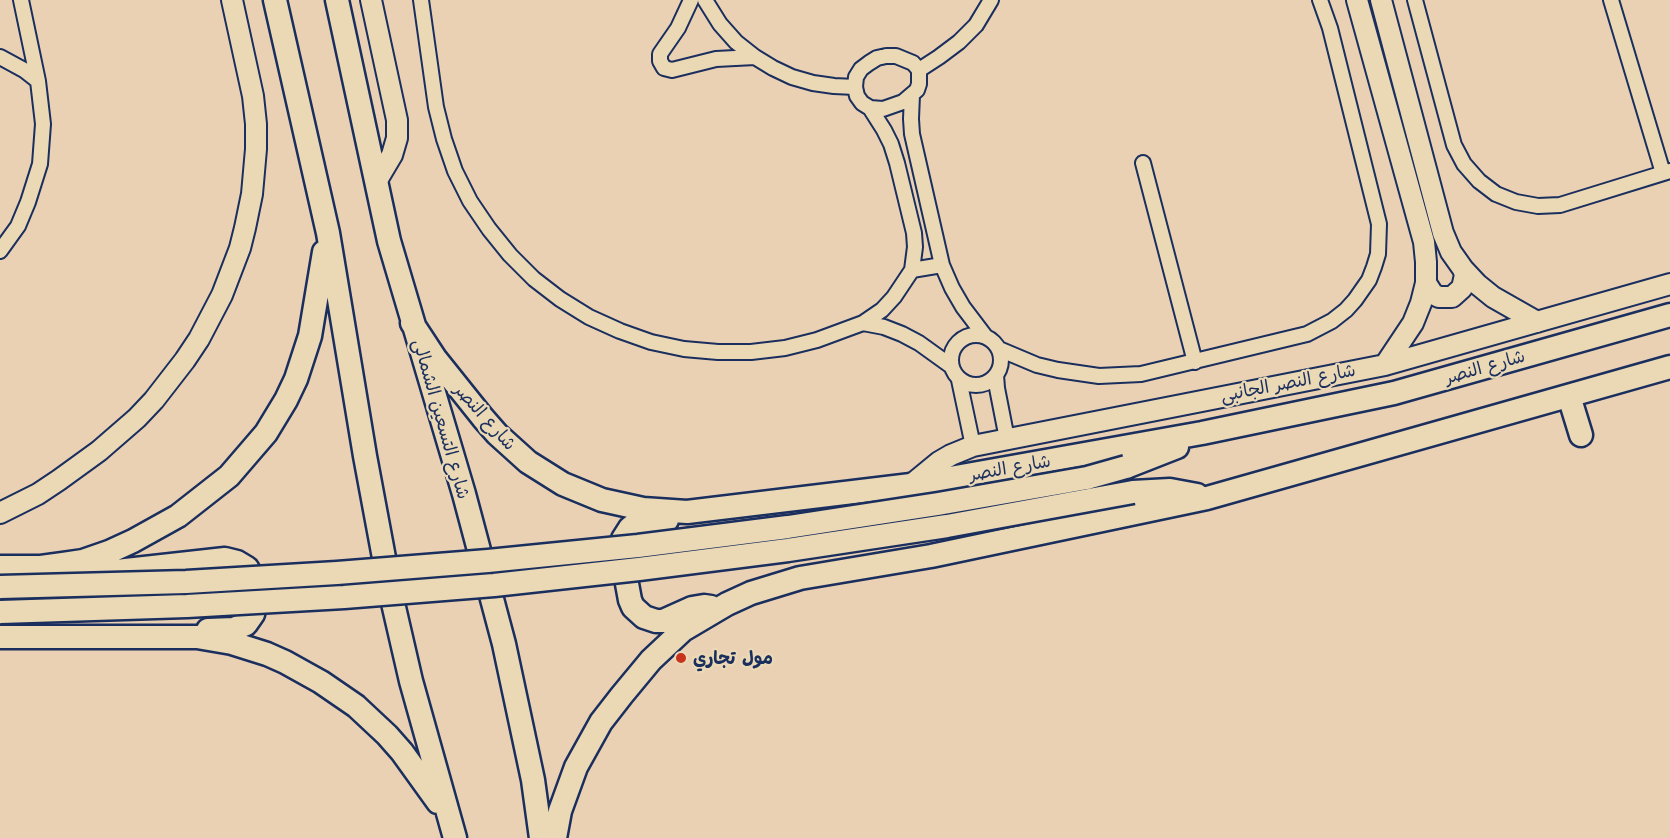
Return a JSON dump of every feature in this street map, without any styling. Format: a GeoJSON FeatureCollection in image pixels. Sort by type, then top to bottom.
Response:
{"type":"FeatureCollection","features":[{"type":"Feature","properties":{"kind":"main road"},"geometry":{"type":"LineString","coordinates":[[275,0],[328,233],[363,446],[390,590],[411,681],[452,828]]}},
{"type":"Feature","properties":{"kind":"main road","name":"شارع التسعين الشمالى"},"geometry":{"type":"LineString","coordinates":[[337,0],[389,241],[458,473],[504,644],[533,780],[541,838]]}},
{"type":"Feature","properties":{"kind":"main road"},"geometry":{"type":"LineString","coordinates":[[0,567],[41,567],[83,561],[109,552],[178,516],[229,476],[266,433],[286,400],[304,358],[315,311],[328,233]]}},
{"type":"Feature","properties":{"kind":"main road","name":"شارع النصر"},"geometry":{"type":"LineString","coordinates":[[412,322],[441,366],[497,434],[528,462],[545,474],[582,493],[622,505],[665,511],[708,510],[911,485],[1202,433],[1394,393],[1670,315]]}},
{"type":"Feature","properties":{"kind":"main road"},"geometry":{"type":"LineString","coordinates":[[555,838],[560,811],[576,767],[607,714],[651,660],[683,630],[751,593],[800,578],[931,556],[1207,498],[1670,367]]}},
{"type":"Feature","properties":{"kind":"main road"},"geometry":{"type":"LineString","coordinates":[[1569,396],[1581,435]]}},
{"type":"Feature","properties":{"kind":"main road"},"geometry":{"type":"LineString","coordinates":[[0,587],[186,582],[326,574],[638,546],[938,504],[1087,478],[1126,467],[1165,452],[1202,433]]}},
{"type":"Feature","properties":{"kind":"main road"},"geometry":{"type":"LineString","coordinates":[[0,612],[187,606],[494,585],[788,550],[958,524],[1133,492],[1170,490],[1207,498]]}},
{"type":"Feature","properties":{"kind":"main road"},"geometry":{"type":"LineString","coordinates":[[708,510],[692,519],[648,521],[635,525],[625,533],[621,552],[630,600],[638,613],[644,617],[663,621],[697,607],[704,606],[717,610]]}},
{"type":"Feature","properties":{"kind":"main road"},"geometry":{"type":"LineString","coordinates":[[41,567],[70,575],[225,559],[247,568],[253,578],[256,603],[253,614],[246,624],[234,629],[191,631],[178,637]]}},
{"type":"Feature","properties":{"kind":"main road"},"geometry":{"type":"LineString","coordinates":[[0,637],[178,637],[214,640],[258,651],[285,662],[339,693],[372,720],[402,752],[452,828]]}},
{"type":"Feature","properties":{"kind":"street"},"geometry":{"type":"LineString","coordinates":[[0,251],[18,226],[40,164],[43,124],[38,81],[21,0]]}},
{"type":"Feature","properties":{"kind":"street"},"geometry":{"type":"LineString","coordinates":[[0,513],[38,494],[59,480],[137,418],[185,360],[222,295],[245,228],[251,199],[256,149],[253,96],[232,0]]}},
{"type":"Feature","properties":{"kind":"street"},"geometry":{"type":"LineString","coordinates":[[371,0],[397,120],[397,138],[392,155],[376,182]]}},
{"type":"Feature","properties":{"kind":"street"},"geometry":{"type":"LineString","coordinates":[[421,0],[436,107],[455,171],[470,201],[510,255],[534,279],[589,317],[651,342],[684,349],[718,352],[751,352],[785,348],[818,340],[863,323],[882,310],[912,270],[914,233],[897,164],[884,129],[870,108],[857,96],[856,77],[861,69],[877,58],[896,56],[913,63],[919,70],[919,84],[912,95],[894,106],[883,109],[870,108]]}},
{"type":"Feature","properties":{"kind":"street"},"geometry":{"type":"LineString","coordinates":[[691,0],[678,28],[660,54],[660,62],[664,68],[672,70],[716,59],[755,57]]}},
{"type":"Feature","properties":{"kind":"street"},"geometry":{"type":"LineString","coordinates":[[705,0],[720,24],[736,42],[773,68],[813,83],[855,87]]}},
{"type":"Feature","properties":{"kind":"street"},"geometry":{"type":"LineString","coordinates":[[919,70],[959,42],[976,24],[991,0]]}},
{"type":"Feature","properties":{"kind":"street"},"geometry":{"type":"LineString","coordinates":[[999,349],[1048,367],[1078,374],[1099,376],[1142,374],[1307,334],[1339,315],[1355,300],[1363,290],[1374,267],[1378,254],[1379,224],[1330,28],[1320,0]]}},
{"type":"Feature","properties":{"kind":"street"},"geometry":{"type":"LineString","coordinates":[[1357,0],[1424,242],[1426,262],[1426,283],[1413,323],[1385,364]]}},
{"type":"Feature","properties":{"kind":"street"},"geometry":{"type":"LineString","coordinates":[[1381,0],[1443,233],[1451,252],[1477,284],[1493,297],[1537,322]]}},
{"type":"Feature","properties":{"kind":"street"},"geometry":{"type":"LineString","coordinates":[[1415,0],[1454,145],[1464,164],[1479,181],[1496,194],[1516,202],[1538,206],[1560,205],[1666,172],[1611,0]]}},
{"type":"Feature","properties":{"kind":"street"},"geometry":{"type":"LineString","coordinates":[[0,57],[24,70],[38,81]]}},
{"type":"Feature","properties":{"kind":"street"},"geometry":{"type":"LineString","coordinates":[[912,95],[912,134],[942,265],[963,307],[985,336],[993,341],[1001,357],[1000,367],[989,382],[978,386],[968,385],[954,374],[951,355],[955,345],[963,338],[974,335],[985,336]]}},
{"type":"Feature","properties":{"kind":"street"},"geometry":{"type":"LineString","coordinates":[[1143,163],[1195,362]]}},
{"type":"Feature","properties":{"kind":"street"},"geometry":{"type":"LineString","coordinates":[[912,270],[942,265]]}},
{"type":"Feature","properties":{"kind":"street"},"geometry":{"type":"LineString","coordinates":[[1426,283],[1428,289],[1439,297],[1452,297],[1462,288],[1465,276],[1463,269]]}},
{"type":"Feature","properties":{"kind":"street","name":"شارع النصر الجانبى"},"geometry":{"type":"LineString","coordinates":[[911,485],[939,462],[973,446],[1385,364],[1670,284]]}},
{"type":"Feature","properties":{"kind":"street"},"geometry":{"type":"LineString","coordinates":[[863,323],[884,327],[902,334],[951,366]]}},
{"type":"Feature","properties":{"kind":"street"},"geometry":{"type":"LineString","coordinates":[[996,375],[1007,439]]}},
{"type":"Feature","properties":{"kind":"street"},"geometry":{"type":"LineString","coordinates":[[959,380],[973,446]]}},
{"type":"Feature","properties":{"kind":"place","name":"مول تجاري"},"geometry":{"type":"Point","coordinates":[681,658]}}]}
